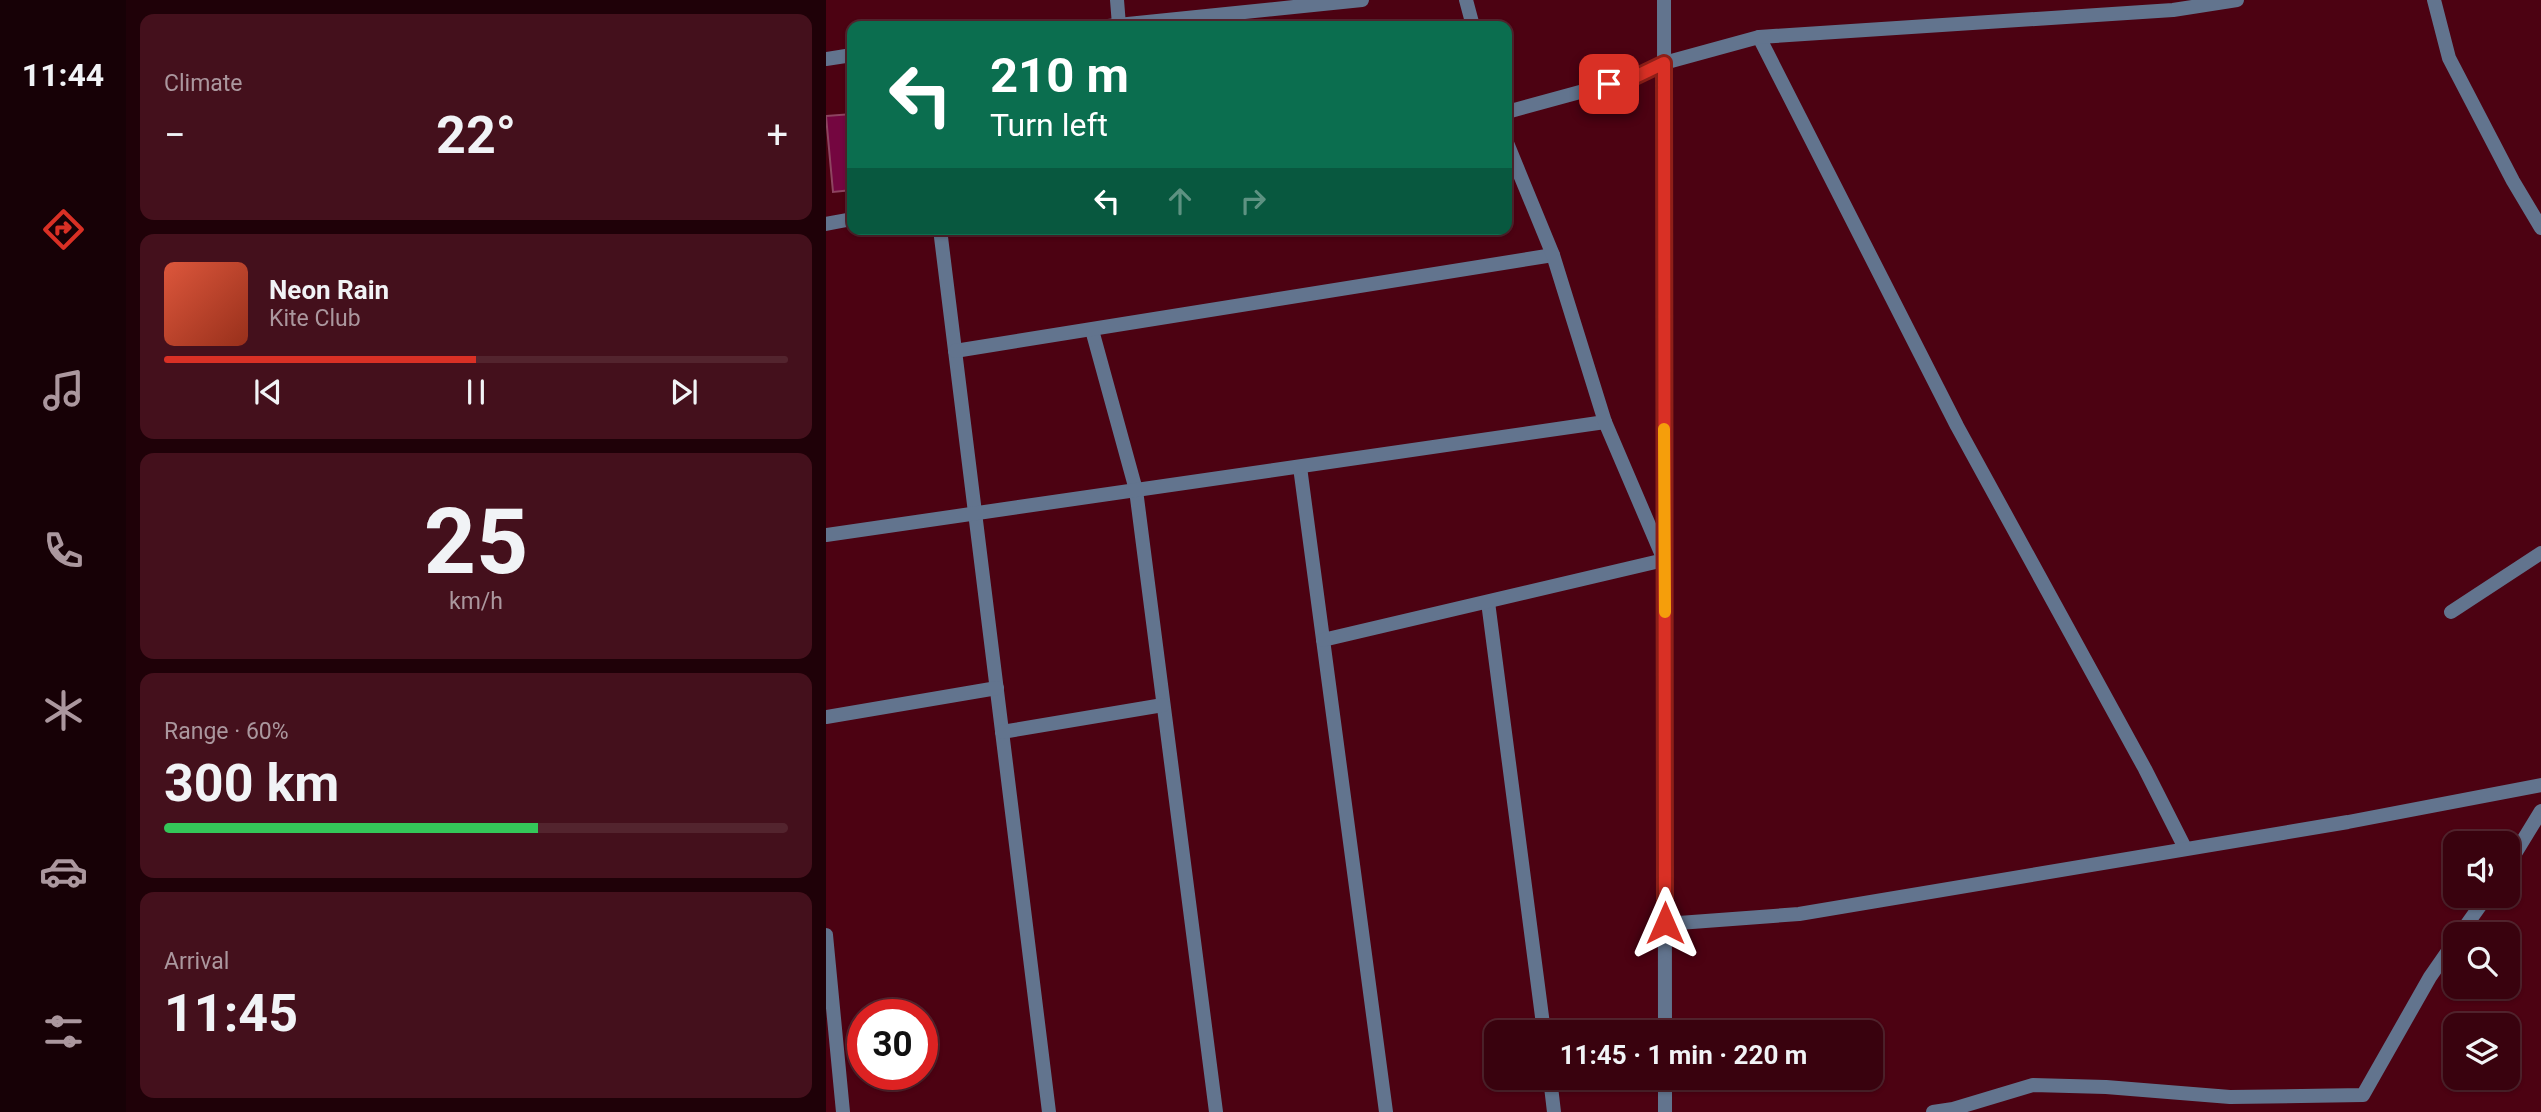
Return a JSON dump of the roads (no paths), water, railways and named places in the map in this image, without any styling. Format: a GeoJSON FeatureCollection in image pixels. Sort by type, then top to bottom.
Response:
{"type":"FeatureCollection","features":[{"type":"Feature","properties":{"kind":"street"},"geometry":{"type":"LineString","coordinates":[[1114,21],[1117,0]]}},
{"type":"Feature","properties":{"kind":"street"},"geometry":{"type":"LineString","coordinates":[[1161,21],[1362,0]]}},
{"type":"Feature","properties":{"kind":"street"},"geometry":{"type":"LineString","coordinates":[[1466,0],[1472,21]]}},
{"type":"Feature","properties":{"kind":"street"},"geometry":{"type":"LineString","coordinates":[[1664,0],[1665,1020]]}},
{"type":"Feature","properties":{"kind":"street"},"geometry":{"type":"LineString","coordinates":[[1512,111],[1635,77],[1664,63],[1759,37],[2173,10],[2237,0]]}},
{"type":"Feature","properties":{"kind":"street"},"geometry":{"type":"LineString","coordinates":[[2434,0],[2449,58],[2541,228]]}},
{"type":"Feature","properties":{"kind":"street"},"geometry":{"type":"LineString","coordinates":[[1759,37],[1957,426],[2145,769],[2185,848]]}},
{"type":"Feature","properties":{"kind":"street"},"geometry":{"type":"LineString","coordinates":[[826,59],[847,56]]}},
{"type":"Feature","properties":{"kind":"street"},"geometry":{"type":"LineString","coordinates":[[1512,155],[1553,254],[1605,422],[1664,560]]}},
{"type":"Feature","properties":{"kind":"street"},"geometry":{"type":"LineString","coordinates":[[826,224],[847,220]]}},
{"type":"Feature","properties":{"kind":"street"},"geometry":{"type":"LineString","coordinates":[[941,235],[1049,1112]]}},
{"type":"Feature","properties":{"kind":"street"},"geometry":{"type":"LineString","coordinates":[[955,352],[1553,254]]}},
{"type":"Feature","properties":{"kind":"street"},"geometry":{"type":"LineString","coordinates":[[1092,330],[1136,490],[1216,1112]]}},
{"type":"Feature","properties":{"kind":"street"},"geometry":{"type":"LineString","coordinates":[[826,535],[1605,422]]}},
{"type":"Feature","properties":{"kind":"street"},"geometry":{"type":"LineString","coordinates":[[1300,467],[1386,1112]]}},
{"type":"Feature","properties":{"kind":"street"},"geometry":{"type":"LineString","coordinates":[[2451,612],[2541,553]]}},
{"type":"Feature","properties":{"kind":"street"},"geometry":{"type":"LineString","coordinates":[[1323,640],[1664,560]]}},
{"type":"Feature","properties":{"kind":"street"},"geometry":{"type":"LineString","coordinates":[[1488,602],[1542,1020]]}},
{"type":"Feature","properties":{"kind":"street"},"geometry":{"type":"LineString","coordinates":[[826,717],[997,688]]}},
{"type":"Feature","properties":{"kind":"street"},"geometry":{"type":"LineString","coordinates":[[1002,732],[1163,705]]}},
{"type":"Feature","properties":{"kind":"street"},"geometry":{"type":"LineString","coordinates":[[1665,923],[1799,914],[2348,822],[2541,785]]}},
{"type":"Feature","properties":{"kind":"street"},"geometry":{"type":"LineString","coordinates":[[2520,845],[2541,811]]}},
{"type":"Feature","properties":{"kind":"street"},"geometry":{"type":"LineString","coordinates":[[826,935],[844,1112]]}},
{"type":"Feature","properties":{"kind":"street"},"geometry":{"type":"LineString","coordinates":[[1933,1112],[1953,1109],[2033,1086],[2106,1087],[2230,1097],[2363,1095],[2443,959]]}},
{"type":"Feature","properties":{"kind":"street"},"geometry":{"type":"LineString","coordinates":[[1551,1090],[1554,1112]]}},
{"type":"Feature","properties":{"kind":"street"},"geometry":{"type":"LineString","coordinates":[[1665,1090],[1665,1112]]}}]}
